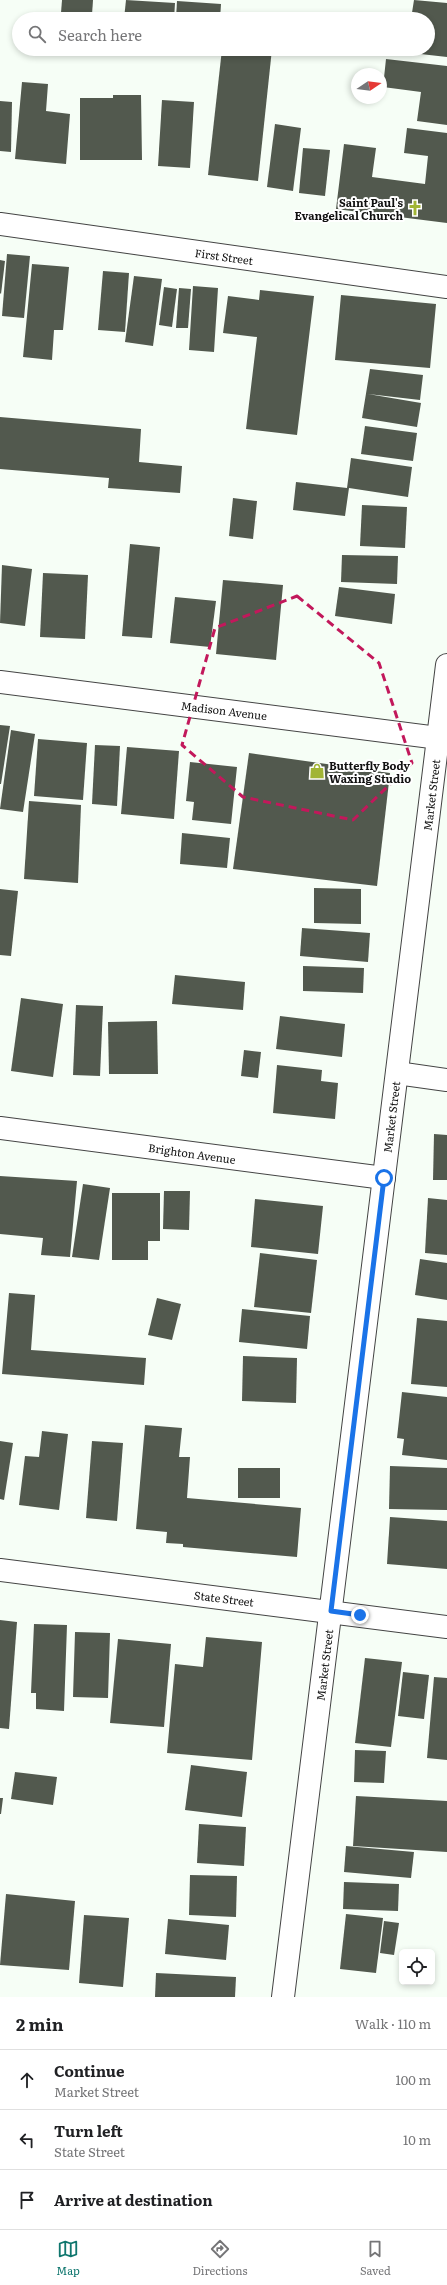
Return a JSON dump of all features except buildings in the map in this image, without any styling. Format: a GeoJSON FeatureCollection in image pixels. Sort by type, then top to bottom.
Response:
{"type":"FeatureCollection","features":[{"type":"Feature","properties":{"kind":"street","name":"First Street"},"geometry":{"type":"LineString","coordinates":[[0,224],[447,287]]}},
{"type":"Feature","properties":{"kind":"street","name":"Market Street"},"geometry":{"type":"LineString","coordinates":[[283,1997],[397,1073],[443,738],[447,665]]}},
{"type":"Feature","properties":{"kind":"street","name":"Madison Avenue"},"geometry":{"type":"LineString","coordinates":[[0,682],[443,738]]}},
{"type":"Feature","properties":{"kind":"street"},"geometry":{"type":"LineString","coordinates":[[397,1073],[447,1080]]}},
{"type":"Feature","properties":{"kind":"street","name":"Brighton Avenue"},"geometry":{"type":"LineString","coordinates":[[0,1128],[384,1178]]}},
{"type":"Feature","properties":{"kind":"street","name":"State Street"},"geometry":{"type":"LineString","coordinates":[[0,1570],[447,1627]]}},
{"type":"Feature","properties":{"kind":"highlighted area"},"geometry":{"type":"Polygon","coordinates":[[[297,596],[379,663],[412,763],[353,820],[243,797],[182,745],[215,628],[297,596]]]}},
{"type":"Feature","properties":{"kind":"place","name":"Saint Paul's Evangelical Church"},"geometry":{"type":"Point","coordinates":[415,208]}},
{"type":"Feature","properties":{"kind":"place","name":"Butterfly Body Waxing Studio"},"geometry":{"type":"Point","coordinates":[317,771]}},
{"type":"Feature","properties":{"kind":"route"},"geometry":{"type":"LineString","coordinates":[[360,1615],[331,1611],[384,1178]]}}]}
